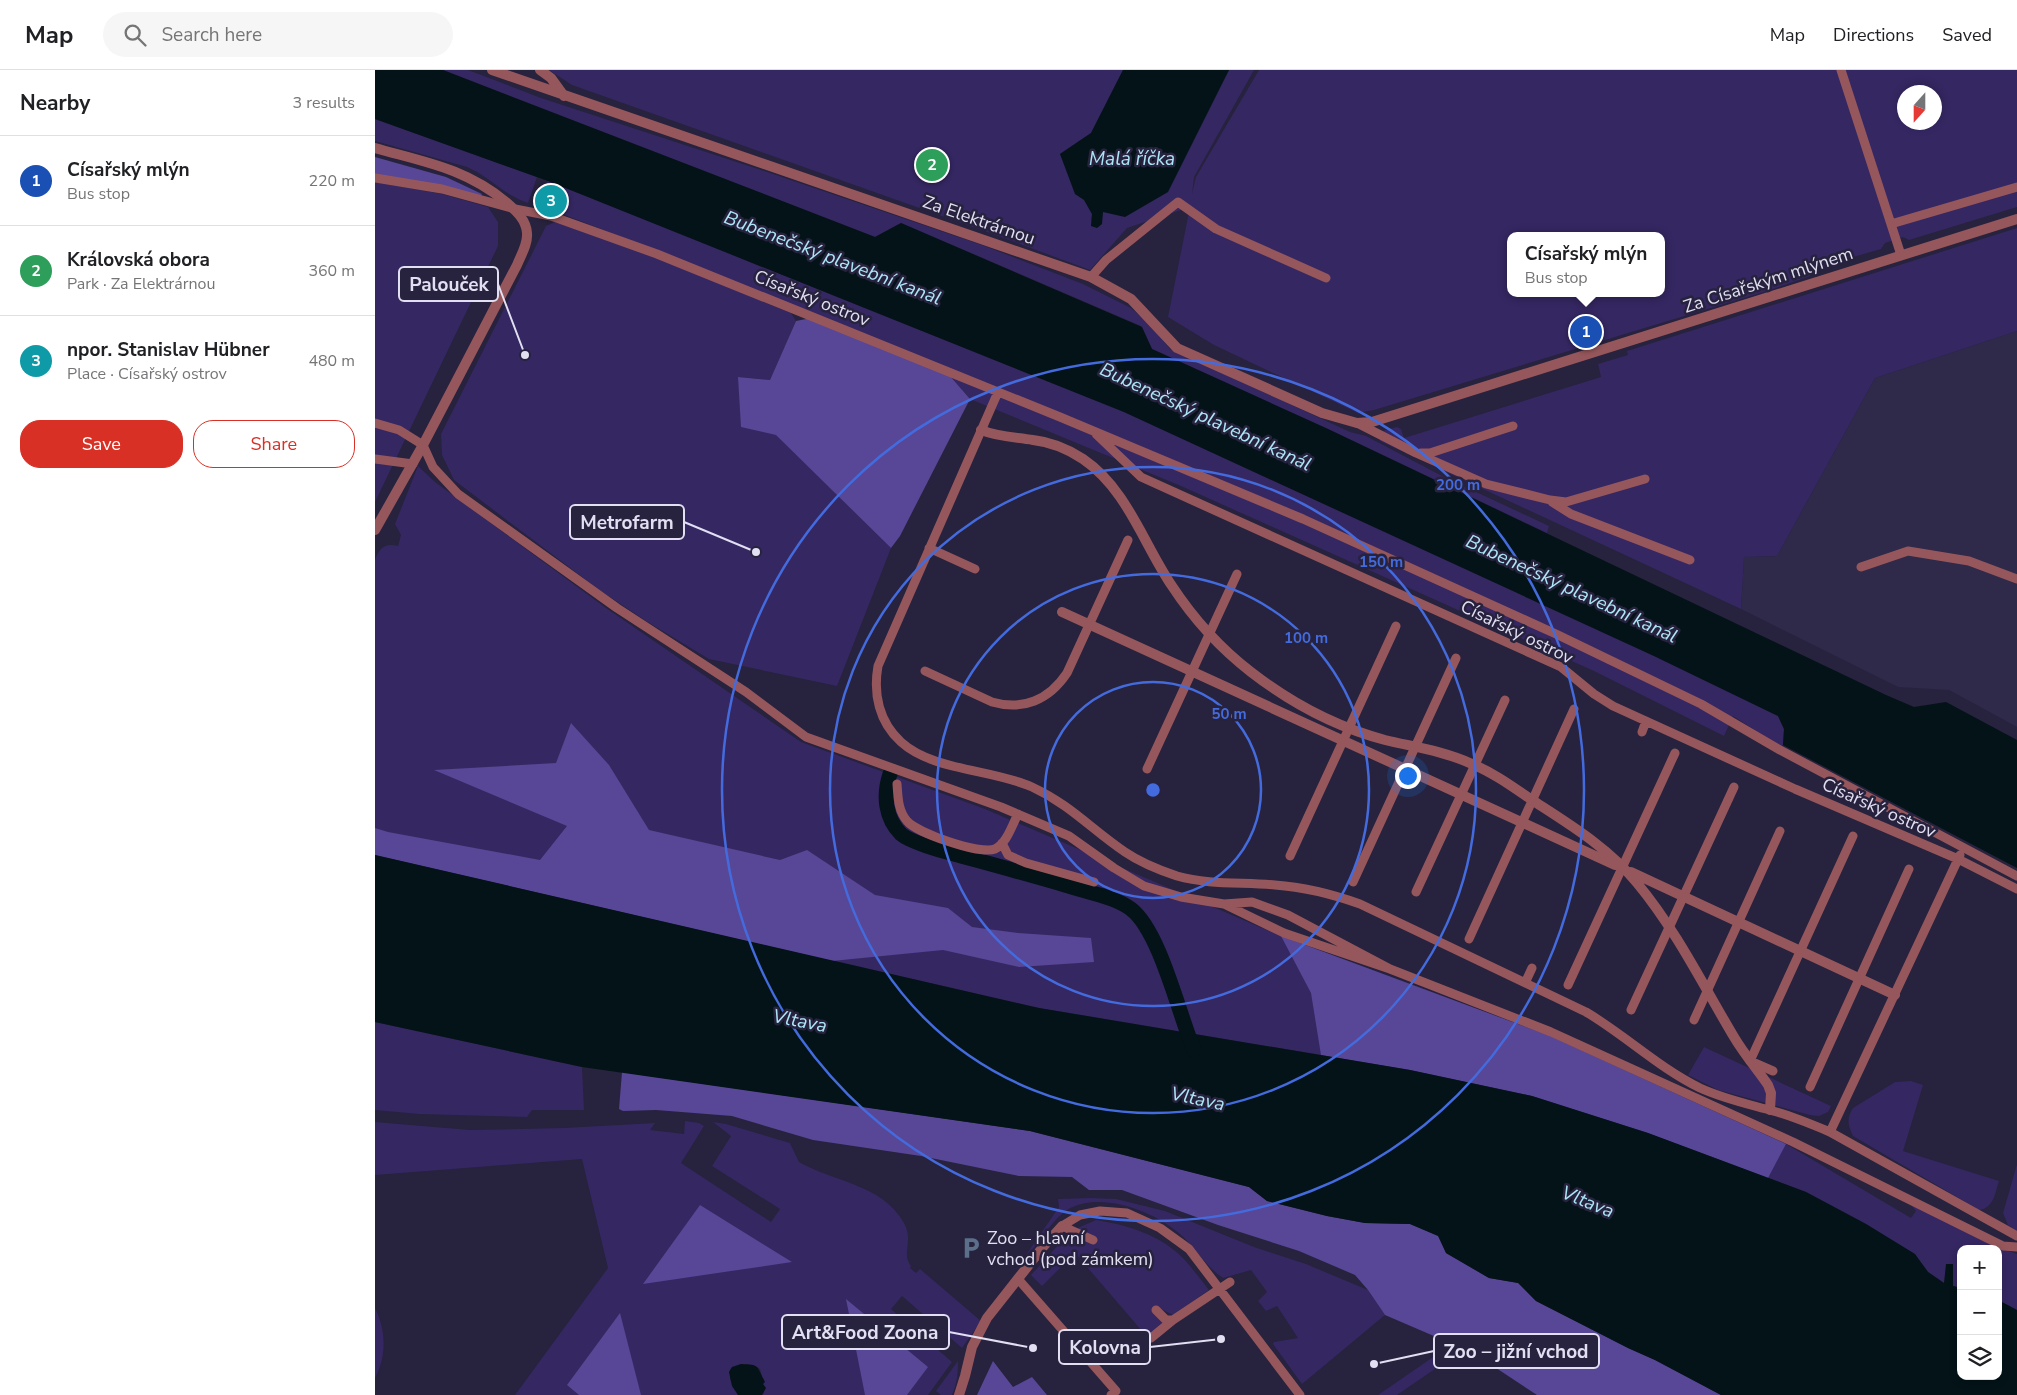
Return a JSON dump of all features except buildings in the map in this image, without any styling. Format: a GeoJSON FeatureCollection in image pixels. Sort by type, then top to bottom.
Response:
{"type":"FeatureCollection","features":[{"type":"Feature","properties":{"kind":"street","name":"Za Elektrárnou"},"geometry":{"type":"LineString","coordinates":[[492,70],[1091,276],[1131,299],[1177,348],[1322,413],[1357,423]]}},
{"type":"Feature","properties":{"kind":"street"},"geometry":{"type":"LineString","coordinates":[[541,70],[551,78],[563,96]]}},
{"type":"Feature","properties":{"kind":"street","name":"Císařský ostrov"},"geometry":{"type":"LineString","coordinates":[[375,148],[451,170],[488,187],[515,209],[527,230],[525,247],[413,464],[375,530]]}},
{"type":"Feature","properties":{"kind":"street","name":"Za Císařským mlýnem"},"geometry":{"type":"LineString","coordinates":[[1357,423],[1372,422],[2017,218]]}},
{"type":"Feature","properties":{"kind":"street"},"geometry":{"type":"LineString","coordinates":[[981,430],[1002,437],[1050,443],[1073,453],[1093,467],[1117,493],[1171,584],[1190,611],[1209,634],[1248,670],[1269,686],[1320,716],[1349,728],[1384,739],[1454,756],[1475,764],[1579,830],[1598,845],[1635,880],[1669,928],[1708,991],[1735,1040],[1768,1085],[1771,1093],[1770,1110]]}},
{"type":"Feature","properties":{"kind":"street"},"geometry":{"type":"LineString","coordinates":[[1062,612],[1343,739],[1895,995]]}},
{"type":"Feature","properties":{"kind":"street"},"geometry":{"type":"LineString","coordinates":[[959,1395],[972,1347],[987,1318],[1062,1226]]}},
{"type":"Feature","properties":{"kind":"lane"},"geometry":{"type":"LineString","coordinates":[[1841,70],[1901,255]]}},
{"type":"Feature","properties":{"kind":"lane"},"geometry":{"type":"LineString","coordinates":[[375,178],[442,189],[515,209]]}},
{"type":"Feature","properties":{"kind":"lane"},"geometry":{"type":"LineString","coordinates":[[1891,224],[2017,187]]}},
{"type":"Feature","properties":{"kind":"lane"},"geometry":{"type":"LineString","coordinates":[[1091,276],[1107,260],[1178,202],[1216,229],[1326,278]]}},
{"type":"Feature","properties":{"kind":"lane","name":"Císařský ostrov"},"geometry":{"type":"LineString","coordinates":[[515,209],[551,216],[657,254],[1092,430],[1303,518],[1556,634],[1701,704],[1780,750],[2017,876]]}},
{"type":"Feature","properties":{"kind":"lane"},"geometry":{"type":"LineString","coordinates":[[998,392],[882,654],[876,678],[878,703],[882,715],[893,734],[910,749],[929,759],[994,774],[1031,787],[1064,804],[1125,852],[1159,870],[1196,880],[1298,887],[1360,904],[1604,1023],[1661,1064],[1699,1088],[1734,1102],[1798,1118],[1830,1132],[2017,1236]]}},
{"type":"Feature","properties":{"kind":"lane"},"geometry":{"type":"LineString","coordinates":[[375,423],[399,430],[423,445],[433,467],[458,494],[617,608],[746,692],[806,738],[1018,814],[1069,836],[1114,868],[1144,886],[1181,897],[1224,904],[1252,902],[1288,915],[1390,968]]}},
{"type":"Feature","properties":{"kind":"lane"},"geometry":{"type":"LineString","coordinates":[[1357,423],[1416,453],[1486,484],[1550,500],[1566,502],[1645,479]]}},
{"type":"Feature","properties":{"kind":"lane"},"geometry":{"type":"LineString","coordinates":[[1416,453],[1430,453],[1513,426]]}},
{"type":"Feature","properties":{"kind":"lane","name":"Císařský ostrov"},"geometry":{"type":"LineString","coordinates":[[1092,430],[1141,477],[1561,667],[1594,694],[1613,706],[1795,789],[1958,859],[2017,890]]}},
{"type":"Feature","properties":{"kind":"lane"},"geometry":{"type":"LineString","coordinates":[[375,459],[413,464]]}},
{"type":"Feature","properties":{"kind":"lane"},"geometry":{"type":"LineString","coordinates":[[1550,500],[1571,514],[1690,560]]}},
{"type":"Feature","properties":{"kind":"lane"},"geometry":{"type":"LineString","coordinates":[[925,671],[992,702],[1003,705],[1025,705],[1046,696],[1061,682],[1128,540]]}},
{"type":"Feature","properties":{"kind":"lane"},"geometry":{"type":"LineString","coordinates":[[929,548],[975,569]]}},
{"type":"Feature","properties":{"kind":"lane"},"geometry":{"type":"LineString","coordinates":[[1861,567],[1908,551],[1969,562],[2017,579]]}},
{"type":"Feature","properties":{"kind":"lane"},"geometry":{"type":"LineString","coordinates":[[1147,769],[1237,574]]}},
{"type":"Feature","properties":{"kind":"lane"},"geometry":{"type":"LineString","coordinates":[[1290,856],[1396,626]]}},
{"type":"Feature","properties":{"kind":"lane"},"geometry":{"type":"LineString","coordinates":[[1353,882],[1456,658]]}},
{"type":"Feature","properties":{"kind":"lane"},"geometry":{"type":"LineString","coordinates":[[1416,892],[1505,700]]}},
{"type":"Feature","properties":{"kind":"lane"},"geometry":{"type":"LineString","coordinates":[[1469,939],[1574,710]]}},
{"type":"Feature","properties":{"kind":"lane"},"geometry":{"type":"LineString","coordinates":[[1642,732],[1646,721]]}},
{"type":"Feature","properties":{"kind":"lane"},"geometry":{"type":"LineString","coordinates":[[1568,985],[1675,753]]}},
{"type":"Feature","properties":{"kind":"lane"},"geometry":{"type":"LineString","coordinates":[[897,784],[898,804],[907,821],[920,831],[973,848],[993,850],[1003,844],[1018,814]]}},
{"type":"Feature","properties":{"kind":"lane"},"geometry":{"type":"LineString","coordinates":[[1631,1010],[1734,787]]}},
{"type":"Feature","properties":{"kind":"lane"},"geometry":{"type":"LineString","coordinates":[[1694,1020],[1780,831]]}},
{"type":"Feature","properties":{"kind":"lane"},"geometry":{"type":"LineString","coordinates":[[1773,1070],[1750,1061],[1853,836]]}},
{"type":"Feature","properties":{"kind":"lane"},"geometry":{"type":"LineString","coordinates":[[1003,844],[1008,856],[1094,882]]}},
{"type":"Feature","properties":{"kind":"lane"},"geometry":{"type":"LineString","coordinates":[[1830,1132],[1963,848]]}},
{"type":"Feature","properties":{"kind":"lane"},"geometry":{"type":"LineString","coordinates":[[1810,1087],[1909,869]]}},
{"type":"Feature","properties":{"kind":"lane"},"geometry":{"type":"LineString","coordinates":[[1224,904],[1284,934],[1390,968],[1551,1032],[1793,1142],[2003,1246],[2017,1247]]}},
{"type":"Feature","properties":{"kind":"lane"},"geometry":{"type":"LineString","coordinates":[[1525,983],[1531,968]]}},
{"type":"Feature","properties":{"kind":"lane"},"geometry":{"type":"LineString","coordinates":[[1062,1226],[1081,1215],[1099,1211],[1127,1213],[1161,1228],[1189,1249],[1299,1395]]}},
{"type":"Feature","properties":{"kind":"lane"},"geometry":{"type":"LineString","coordinates":[[1062,1226],[1093,1240]]}},
{"type":"Feature","properties":{"kind":"lane"},"geometry":{"type":"LineString","coordinates":[[1018,1278],[1116,1392],[1111,1395]]}},
{"type":"Feature","properties":{"kind":"lane"},"geometry":{"type":"LineString","coordinates":[[1151,1338],[1173,1320],[1230,1282]]}},
{"type":"Feature","properties":{"kind":"lane"},"geometry":{"type":"LineString","coordinates":[[1156,1310],[1166,1320],[1173,1320]]}},
{"type":"Feature","properties":{"kind":"shaded area"},"geometry":{"type":"Polygon","coordinates":[[[443,70],[468,70],[541,98],[982,245],[1083,284],[1131,308],[1149,324],[1170,349],[1350,432],[1366,436],[1444,477],[1549,526],[1547,533],[1328,429],[1152,349],[1141,326],[901,223],[875,237],[443,70]]]}},
{"type":"Feature","properties":{"kind":"shaded area"},"geometry":{"type":"Polygon","coordinates":[[[549,70],[1123,70],[1091,133],[1060,154],[1092,214],[1091,221],[1103,212],[1222,83],[1229,70],[1254,70],[1194,177],[1192,194],[1196,177],[1259,70],[2017,70],[2017,207],[1909,240],[1903,237],[1885,243],[1881,249],[1815,268],[1810,276],[1767,291],[1374,410],[1358,413],[1214,345],[1168,317],[1190,207],[1127,228],[1090,270],[572,85],[549,70]]]}},
{"type":"Feature","properties":{"kind":"shaded area"},"geometry":{"type":"Polygon","coordinates":[[[375,119],[537,177],[528,203],[511,195],[467,167],[375,141],[375,119]]]}},
{"type":"Feature","properties":{"kind":"shaded area"},"geometry":{"type":"Polygon","coordinates":[[[375,157],[446,177],[482,194],[480,197],[375,175],[375,157]]]}},
{"type":"Feature","properties":{"kind":"shaded area"},"geometry":{"type":"Polygon","coordinates":[[[548,181],[1124,412],[1654,656],[1778,716],[1784,729],[1783,745],[1778,745],[1733,716],[1724,736],[1594,671],[1181,486],[970,399],[950,376],[658,251],[539,205],[548,181]]]}},
{"type":"Feature","properties":{"kind":"shaded area"},"geometry":{"type":"Polygon","coordinates":[[[375,182],[442,194],[488,207],[498,222],[498,246],[375,502],[375,182]]]}},
{"type":"Feature","properties":{"kind":"shaded area"},"geometry":{"type":"Polygon","coordinates":[[[555,222],[654,257],[791,313],[796,321],[770,380],[738,377],[776,434],[891,548],[837,686],[709,659],[598,589],[454,480],[442,455],[441,434],[546,226],[555,222]]]}},
{"type":"Feature","properties":{"kind":"shaded area"},"geometry":{"type":"Polygon","coordinates":[[[2017,228],[2017,331],[1875,378],[1777,556],[1744,557],[1741,609],[1380,441],[1379,432],[1397,427],[1401,429],[1404,438],[1601,377],[1598,364],[1628,355],[1627,351],[2017,228]]]}},
{"type":"Feature","properties":{"kind":"shaded area"},"geometry":{"type":"Polygon","coordinates":[[[811,318],[950,376],[970,399],[900,536],[891,548],[776,435],[741,427],[738,377],[770,380],[796,321],[811,318]]]}},
{"type":"Feature","properties":{"kind":"shaded area"},"geometry":{"type":"Polygon","coordinates":[[[2017,331],[2017,727],[1949,690],[1898,687],[1741,609],[1744,557],[1777,556],[1875,378],[2017,331]]]}},
{"type":"Feature","properties":{"kind":"shaded area"},"geometry":{"type":"Polygon","coordinates":[[[418,466],[435,482],[606,608],[801,742],[985,809],[1281,936],[1550,1036],[1786,1144],[1911,1218],[1916,1211],[1911,1205],[1993,1245],[1957,1245],[1957,1287],[1944,1283],[1928,1272],[1914,1254],[1866,1224],[1806,1192],[1648,1133],[1532,1096],[1410,1070],[1039,1008],[375,855],[375,560],[383,547],[390,545],[398,546],[401,535],[395,524],[418,466]]]}},
{"type":"Feature","properties":{"kind":"shaded area"},"geometry":{"type":"Polygon","coordinates":[[[571,723],[609,765],[649,830],[780,860],[807,850],[875,895],[948,908],[972,927],[1018,933],[1091,938],[1094,962],[1019,967],[943,950],[832,961],[375,855],[375,828],[540,860],[567,826],[434,770],[556,763],[571,723]]]}},
{"type":"Feature","properties":{"kind":"shaded area"},"geometry":{"type":"Polygon","coordinates":[[[1281,936],[1550,1036],[1786,1144],[1768,1178],[1648,1133],[1532,1096],[1410,1070],[1321,1055],[1311,993],[1281,936]]]}},
{"type":"Feature","properties":{"kind":"shaded area"},"geometry":{"type":"Polygon","coordinates":[[[375,1022],[582,1067],[584,1110],[532,1110],[527,1117],[419,1114],[375,1110],[375,1022]]]}},
{"type":"Feature","properties":{"kind":"shaded area"},"geometry":{"type":"Polygon","coordinates":[[[1704,1047],[1831,1106],[1828,1112],[1819,1116],[1810,1115],[1718,1090],[1688,1075],[1704,1047]]]}},
{"type":"Feature","properties":{"kind":"shaded area"},"geometry":{"type":"Polygon","coordinates":[[[622,1072],[1030,1131],[1249,1187],[1267,1201],[1327,1216],[1365,1223],[1410,1224],[1439,1236],[1446,1253],[1489,1278],[1519,1283],[1536,1301],[1721,1395],[1537,1395],[1464,1349],[1385,1315],[1355,1275],[1299,1251],[1218,1225],[1122,1190],[1089,1190],[1072,1177],[1019,1176],[921,1156],[813,1140],[732,1116],[656,1110],[623,1111],[619,1109],[622,1072]]]}},
{"type":"Feature","properties":{"kind":"shaded area"},"geometry":{"type":"Polygon","coordinates":[[[1911,1081],[1923,1085],[1903,1151],[1999,1181],[1991,1203],[1984,1209],[1979,1210],[1853,1136],[1850,1129],[1849,1115],[1853,1108],[1895,1082],[1911,1081]]]}},
{"type":"Feature","properties":{"kind":"shaded area"},"geometry":{"type":"Polygon","coordinates":[[[685,1121],[699,1123],[704,1126],[681,1163],[771,1222],[780,1209],[712,1166],[731,1136],[713,1122],[790,1143],[799,1162],[870,1192],[895,1210],[907,1229],[907,1257],[910,1268],[916,1273],[920,1269],[981,1321],[962,1348],[902,1296],[891,1309],[952,1362],[928,1395],[762,1395],[764,1393],[763,1380],[760,1369],[749,1364],[730,1369],[730,1379],[738,1395],[515,1395],[608,1268],[582,1159],[375,1175],[375,1122],[470,1130],[564,1128],[655,1123],[650,1130],[684,1134],[685,1121]]]}},
{"type":"Feature","properties":{"kind":"shaded area"},"geometry":{"type":"Polygon","coordinates":[[[2017,1164],[2017,1231],[2008,1225],[2003,1213],[2017,1164]]]}},
{"type":"Feature","properties":{"kind":"shaded area"},"geometry":{"type":"Polygon","coordinates":[[[1058,1199],[1116,1199],[1165,1211],[1254,1247],[1306,1264],[1368,1290],[1385,1315],[1302,1384],[1273,1344],[1274,1342],[1298,1338],[1277,1306],[1266,1311],[1258,1301],[1267,1292],[1251,1270],[1223,1278],[1211,1268],[1180,1234],[1156,1218],[1126,1206],[1110,1203],[1080,1204],[1061,1215],[1050,1226],[1037,1245],[1026,1255],[1059,1207],[1058,1199]]]}},
{"type":"Feature","properties":{"kind":"shaded area"},"geometry":{"type":"Polygon","coordinates":[[[700,1205],[792,1262],[643,1284],[700,1205]]]}},
{"type":"Feature","properties":{"kind":"shaded area"},"geometry":{"type":"Polygon","coordinates":[[[1096,1220],[1132,1228],[1165,1243],[1184,1259],[1209,1290],[1173,1315],[1161,1309],[1164,1323],[1148,1338],[1075,1253],[1042,1286],[1031,1275],[1071,1231],[1096,1220]]]}},
{"type":"Feature","properties":{"kind":"shaded area"},"geometry":{"type":"Polygon","coordinates":[[[2002,1249],[2017,1254],[2017,1310],[2002,1302],[2002,1249]]]}},
{"type":"Feature","properties":{"kind":"shaded area"},"geometry":{"type":"Polygon","coordinates":[[[846,1299],[928,1367],[907,1395],[865,1395],[846,1299]]]}},
{"type":"Feature","properties":{"kind":"shaded area"},"geometry":{"type":"Polygon","coordinates":[[[375,1308],[379,1316],[384,1343],[382,1361],[375,1378],[375,1308]]]}},
{"type":"Feature","properties":{"kind":"shaded area"},"geometry":{"type":"Polygon","coordinates":[[[620,1313],[641,1395],[579,1395],[567,1385],[620,1313]]]}},
{"type":"Feature","properties":{"kind":"shaded area"},"geometry":{"type":"Polygon","coordinates":[[[1452,1344],[1464,1349],[1397,1395],[1378,1395],[1452,1344]]]}},
{"type":"Feature","properties":{"kind":"shaded area"},"geometry":{"type":"Polygon","coordinates":[[[958,1361],[957,1378],[952,1395],[941,1395],[936,1391],[958,1361]]]}},
{"type":"Feature","properties":{"kind":"shaded area"},"geometry":{"type":"Polygon","coordinates":[[[993,1361],[1013,1387],[1032,1377],[1047,1395],[977,1395],[993,1361]]]}},
{"type":"Feature","properties":{"kind":"water","name":"Bubenečský plavební kanál"},"geometry":{"type":"Polygon","coordinates":[[[375,70],[443,70],[875,237],[901,223],[1142,327],[1152,349],[1328,429],[1886,695],[1914,707],[1946,702],[2017,740],[2017,868],[1783,745],[1784,729],[1778,716],[1654,656],[1124,412],[548,181],[375,119],[375,70]]]}},
{"type":"Feature","properties":{"kind":"water","name":"Malá říčka"},"geometry":{"type":"Polygon","coordinates":[[[1123,70],[1229,70],[1168,192],[1125,217],[1103,212],[1102,224],[1097,228],[1091,226],[1092,214],[1084,200],[1075,194],[1060,154],[1091,133],[1123,70]]]}},
{"type":"Feature","properties":{"kind":"water","name":"Vltava"},"geometry":{"type":"Polygon","coordinates":[[[375,855],[1039,1008],[1410,1070],[1532,1096],[1648,1133],[1806,1192],[1866,1224],[1915,1254],[1928,1272],[1944,1283],[1946,1264],[1953,1264],[1953,1286],[1957,1287],[1957,1380],[2002,1380],[2002,1302],[2017,1310],[2017,1395],[1721,1395],[1536,1301],[1518,1283],[1489,1278],[1446,1253],[1438,1236],[1410,1224],[1365,1223],[1327,1216],[1267,1201],[1249,1187],[1030,1131],[582,1067],[375,1022],[375,855]]]}},
{"type":"Feature","properties":{"kind":"water"},"geometry":{"type":"Polygon","coordinates":[[[741,1364],[757,1367],[765,1382],[763,1384],[766,1388],[762,1395],[738,1395],[732,1386],[729,1372],[732,1367],[741,1364]]]}},
{"type":"Feature","properties":{"kind":"waterway"},"geometry":{"type":"LineString","coordinates":[[890,774],[886,798],[887,806],[896,828],[905,837],[942,851],[1104,896],[1131,909],[1151,935],[1160,954],[1194,1050]]}},
{"type":"Feature","properties":{"kind":"place","name":"Královská obora"},"geometry":{"type":"Point","coordinates":[932,165]}},
{"type":"Feature","properties":{"kind":"place","name":"npor. Stanislav Hübner"},"geometry":{"type":"Point","coordinates":[551,201]}},
{"type":"Feature","properties":{"kind":"place","name":"Císařský mlýn"},"geometry":{"type":"Point","coordinates":[1586,332]}},
{"type":"Feature","properties":{"kind":"place","name":"Palouček"},"geometry":{"type":"Point","coordinates":[525,355]}},
{"type":"Feature","properties":{"kind":"place","name":"Metrofarm"},"geometry":{"type":"Point","coordinates":[756,552]}},
{"type":"Feature","properties":{"kind":"place","name":"Zoo – hlavní vchod (pod zámkem)"},"geometry":{"type":"Point","coordinates":[971,1248]}},
{"type":"Feature","properties":{"kind":"place","name":"Kolovna"},"geometry":{"type":"Point","coordinates":[1221,1339]}},
{"type":"Feature","properties":{"kind":"place","name":"Art&Food Zoona"},"geometry":{"type":"Point","coordinates":[1033,1348]}},
{"type":"Feature","properties":{"kind":"place","name":"Zoo – jižní vchod"},"geometry":{"type":"Point","coordinates":[1374,1364]}}]}
